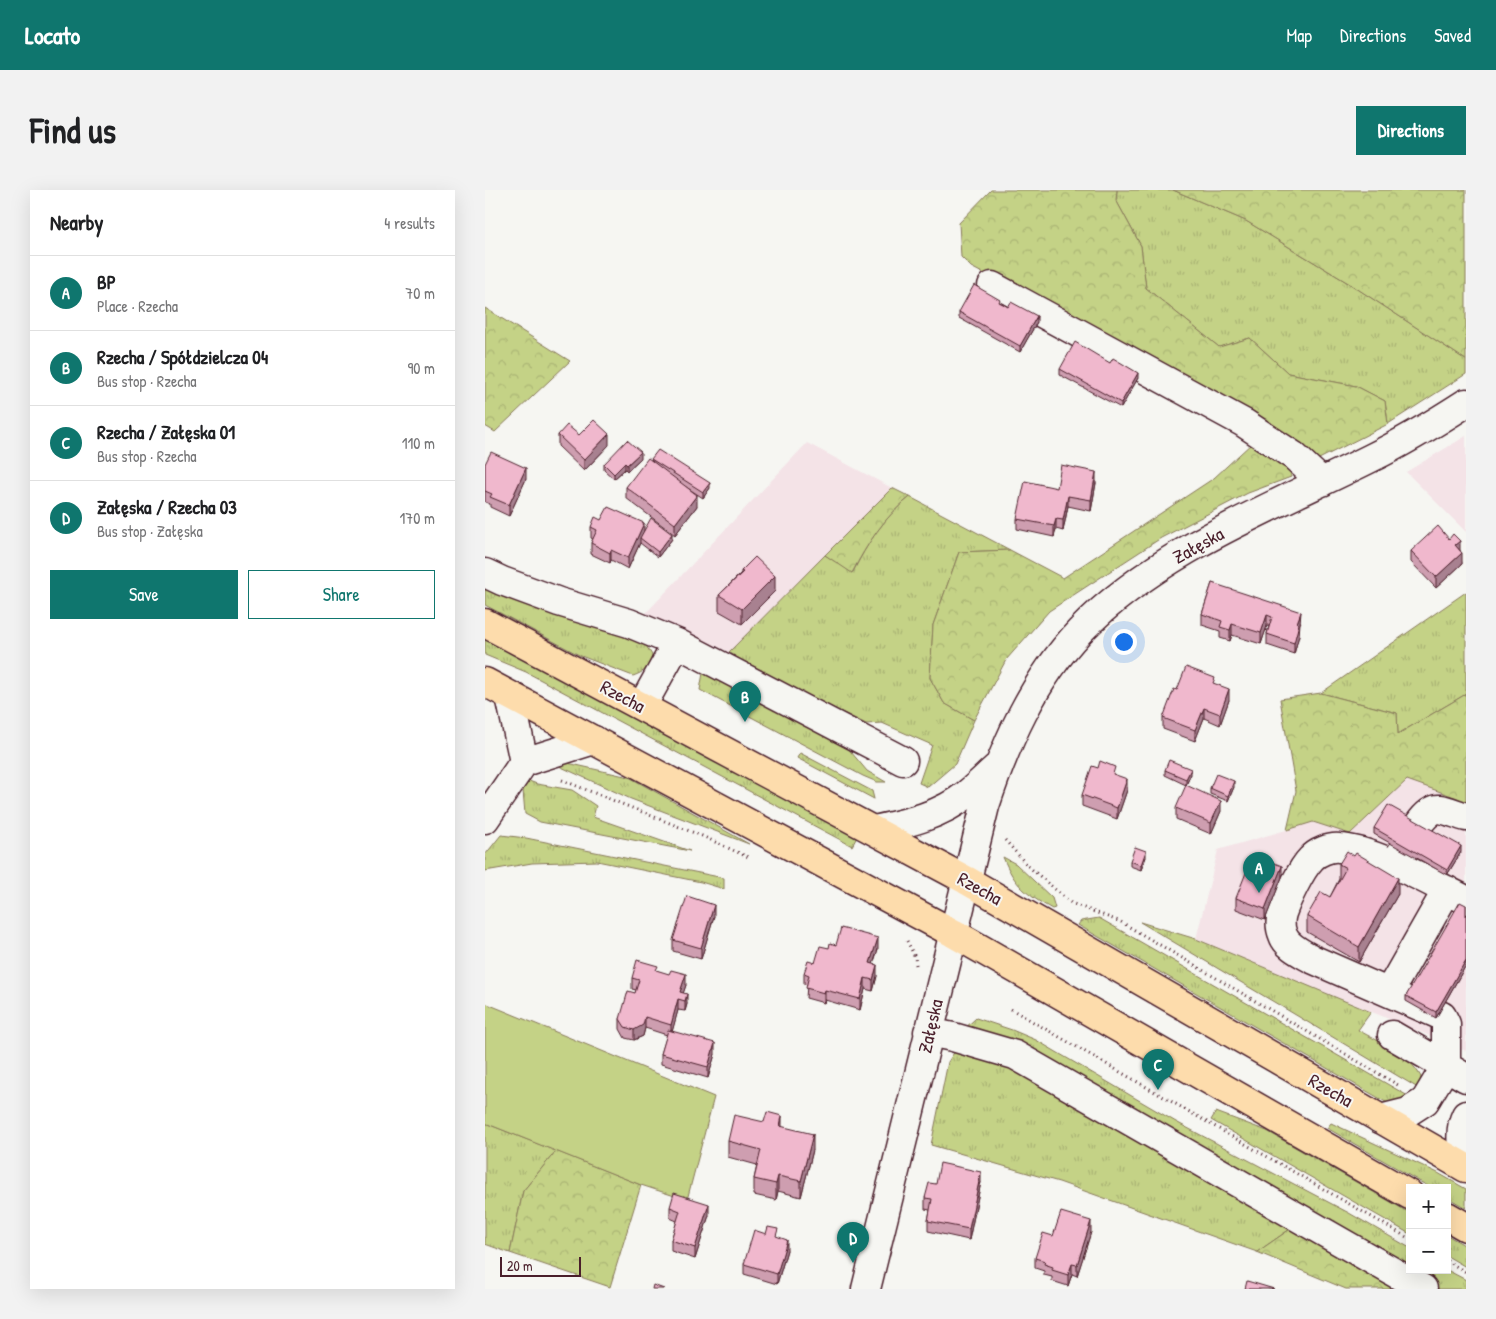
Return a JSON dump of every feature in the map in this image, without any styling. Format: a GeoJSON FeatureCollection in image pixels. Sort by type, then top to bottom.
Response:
{"type":"FeatureCollection","features":[{"type":"Feature","properties":{"kind":"main road","name":"Rzecha"},"geometry":{"type":"LineString","coordinates":[[485,623],[966,880],[1379,1119],[1466,1167]]}},
{"type":"Feature","properties":{"kind":"main road"},"geometry":{"type":"LineString","coordinates":[[485,682],[953,932],[1406,1193]]}},
{"type":"Feature","properties":{"kind":"main road"},"geometry":{"type":"LineString","coordinates":[[1451,1218],[1466,1227]]}},
{"type":"Feature","properties":{"kind":"street"},"geometry":{"type":"LineString","coordinates":[[992,286],[1244,423],[1294,456],[1322,482]]}},
{"type":"Feature","properties":{"kind":"street","name":"Załęska"},"geometry":{"type":"LineString","coordinates":[[866,1289],[985,806],[1014,728],[1055,662],[1080,632],[1106,607],[1150,572],[1205,540],[1374,457],[1435,423],[1466,403]]}},
{"type":"Feature","properties":{"kind":"street"},"geometry":{"type":"LineString","coordinates":[[485,573],[559,602],[629,623],[677,643],[903,761]]}},
{"type":"Feature","properties":{"kind":"street"},"geometry":{"type":"LineString","coordinates":[[642,706],[677,643]]}},
{"type":"Feature","properties":{"kind":"street"},"geometry":{"type":"LineString","coordinates":[[510,696],[524,762]]}},
{"type":"Feature","properties":{"kind":"street"},"geometry":{"type":"LineString","coordinates":[[487,810],[524,762],[594,740]]}},
{"type":"Feature","properties":{"kind":"street","name":"Załęska"},"geometry":{"type":"LineString","coordinates":[[874,830],[915,820],[943,809],[966,795],[999,765]]}},
{"type":"Feature","properties":{"kind":"street"},"geometry":{"type":"LineString","coordinates":[[1394,864],[1425,815],[1431,810],[1439,809],[1466,818]]}},
{"type":"Feature","properties":{"kind":"street"},"geometry":{"type":"LineString","coordinates":[[1389,992],[1456,895],[1394,864],[1354,850],[1337,848],[1324,851],[1312,858],[1302,870],[1282,913],[1280,925],[1284,938],[1295,949],[1312,959],[1442,1016],[1446,1024],[1456,1072]]}},
{"type":"Feature","properties":{"kind":"street"},"geometry":{"type":"LineString","coordinates":[[929,1032],[1015,1055],[1423,1289]]}},
{"type":"Feature","properties":{"kind":"street"},"geometry":{"type":"LineString","coordinates":[[1392,1035],[1456,1072]]}},
{"type":"Feature","properties":{"kind":"street"},"geometry":{"type":"LineString","coordinates":[[1379,1119],[1408,1112],[1425,1101],[1456,1072]]}},
{"type":"Feature","properties":{"kind":"street"},"geometry":{"type":"LineString","coordinates":[[1466,1115],[1463,1122],[1461,1145],[1466,1167]]}},
{"type":"Feature","properties":{"kind":"path"},"geometry":{"type":"LineString","coordinates":[[524,762],[568,783],[702,836],[754,860]]}},
{"type":"Feature","properties":{"kind":"path"},"geometry":{"type":"LineString","coordinates":[[1004,838],[1028,866],[1071,903],[1121,922],[1425,1101]]}},
{"type":"Feature","properties":{"kind":"path"},"geometry":{"type":"LineString","coordinates":[[903,936],[915,957],[917,972]]}},
{"type":"Feature","properties":{"kind":"path"},"geometry":{"type":"LineString","coordinates":[[1011,1009],[1406,1237]]}},
{"type":"Feature","properties":{"kind":"path"},"geometry":{"type":"LineString","coordinates":[[1451,1263],[1466,1272]]}},
{"type":"Feature","properties":{"kind":"shaded area"},"geometry":{"type":"Polygon","coordinates":[[[1466,436],[1466,532],[1406,472],[1466,436]]]}},
{"type":"Feature","properties":{"kind":"shaded area"},"geometry":{"type":"Polygon","coordinates":[[[807,443],[892,488],[729,652],[645,614],[807,443]]]}},
{"type":"Feature","properties":{"kind":"shaded area"},"geometry":{"type":"Polygon","coordinates":[[[1407,780],[1466,801],[1466,1051],[1196,939],[1218,850],[1313,822],[1350,834],[1407,780]]]}},
{"type":"Feature","properties":{"kind":"green space"},"geometry":{"type":"Polygon","coordinates":[[[991,190],[1117,190],[1116,200],[1141,246],[1146,288],[1219,347],[1250,338],[1288,373],[1356,386],[1385,401],[1388,424],[1315,461],[1267,423],[971,267],[961,257],[959,223],[991,190]]]}},
{"type":"Feature","properties":{"kind":"green space"},"geometry":{"type":"Polygon","coordinates":[[[1117,190],[1173,190],[1246,221],[1350,284],[1466,360],[1466,374],[1388,424],[1385,401],[1356,386],[1288,373],[1250,338],[1219,347],[1146,288],[1141,246],[1116,200],[1117,190]]]}},
{"type":"Feature","properties":{"kind":"green space"},"geometry":{"type":"Polygon","coordinates":[[[1173,190],[1466,190],[1466,360],[1350,284],[1246,221],[1173,190]]]}},
{"type":"Feature","properties":{"kind":"green space"},"geometry":{"type":"Polygon","coordinates":[[[485,308],[570,361],[495,432],[485,426],[485,308]]]}},
{"type":"Feature","properties":{"kind":"green space"},"geometry":{"type":"Polygon","coordinates":[[[1252,443],[1290,467],[1291,477],[1248,493],[1161,538],[1049,611],[1006,660],[974,720],[944,703],[930,678],[933,625],[959,552],[1010,550],[1063,578],[1214,478],[1252,443]]]}},
{"type":"Feature","properties":{"kind":"green space"},"geometry":{"type":"Polygon","coordinates":[[[892,488],[910,497],[884,522],[852,573],[825,555],[892,488]]]}},
{"type":"Feature","properties":{"kind":"green space"},"geometry":{"type":"Polygon","coordinates":[[[910,497],[1010,550],[959,552],[933,625],[930,678],[944,703],[974,720],[955,764],[928,787],[919,783],[932,745],[882,723],[866,724],[752,668],[729,652],[825,555],[853,572],[864,551],[884,522],[910,497]]]}},
{"type":"Feature","properties":{"kind":"green space"},"geometry":{"type":"Polygon","coordinates":[[[485,585],[620,632],[645,644],[652,655],[650,663],[643,671],[633,676],[581,656],[485,605],[485,585]]]}},
{"type":"Feature","properties":{"kind":"green space"},"geometry":{"type":"Polygon","coordinates":[[[1466,592],[1466,694],[1398,734],[1397,713],[1321,693],[1466,592]]]}},
{"type":"Feature","properties":{"kind":"green space"},"geometry":{"type":"Polygon","coordinates":[[[485,639],[857,837],[852,846],[526,672],[485,655],[485,639]]]}},
{"type":"Feature","properties":{"kind":"green space"},"geometry":{"type":"Polygon","coordinates":[[[708,672],[846,746],[867,771],[886,782],[877,782],[863,776],[700,690],[703,673],[708,672]]]}},
{"type":"Feature","properties":{"kind":"green space"},"geometry":{"type":"Polygon","coordinates":[[[1321,693],[1397,713],[1398,734],[1466,694],[1466,801],[1407,780],[1350,834],[1313,822],[1287,830],[1296,791],[1280,699],[1321,693]]]}},
{"type":"Feature","properties":{"kind":"green space"},"geometry":{"type":"Polygon","coordinates":[[[800,753],[872,791],[874,799],[797,758],[800,753]]]}},
{"type":"Feature","properties":{"kind":"green space"},"geometry":{"type":"Polygon","coordinates":[[[563,762],[629,777],[749,844],[631,799],[559,766],[563,762]]]}},
{"type":"Feature","properties":{"kind":"green space"},"geometry":{"type":"Polygon","coordinates":[[[529,781],[572,790],[596,806],[593,817],[690,851],[540,822],[525,814],[523,790],[529,781]]]}},
{"type":"Feature","properties":{"kind":"green space"},"geometry":{"type":"Polygon","coordinates":[[[501,835],[526,838],[724,878],[724,889],[701,882],[597,861],[532,863],[485,871],[485,855],[501,835]]]}},
{"type":"Feature","properties":{"kind":"green space"},"geometry":{"type":"Polygon","coordinates":[[[1003,857],[1016,864],[1052,898],[1055,908],[1052,909],[1028,894],[1012,875],[1003,857]]]}},
{"type":"Feature","properties":{"kind":"green space"},"geometry":{"type":"Polygon","coordinates":[[[1099,918],[1408,1096],[1391,1105],[1078,925],[1081,921],[1099,918]]]}},
{"type":"Feature","properties":{"kind":"green space"},"geometry":{"type":"Polygon","coordinates":[[[1140,922],[1196,939],[1371,1012],[1358,1030],[1402,1055],[1421,1077],[1418,1088],[1140,922]]]}},
{"type":"Feature","properties":{"kind":"green space"},"geometry":{"type":"Polygon","coordinates":[[[485,1003],[714,1097],[687,1200],[641,1185],[485,1123],[485,1003]]]}},
{"type":"Feature","properties":{"kind":"green space"},"geometry":{"type":"Polygon","coordinates":[[[976,1018],[1036,1040],[1176,1122],[1349,1213],[1406,1246],[1406,1274],[962,1031],[976,1018]]]}},
{"type":"Feature","properties":{"kind":"green space"},"geometry":{"type":"Polygon","coordinates":[[[955,1051],[1001,1063],[1296,1225],[1257,1252],[1059,1182],[931,1145],[948,1062],[955,1051]]]}},
{"type":"Feature","properties":{"kind":"green space"},"geometry":{"type":"Polygon","coordinates":[[[1216,1112],[1267,1131],[1406,1211],[1406,1232],[1211,1120],[1216,1112]]]}},
{"type":"Feature","properties":{"kind":"green space"},"geometry":{"type":"Polygon","coordinates":[[[485,1123],[556,1151],[523,1191],[510,1253],[485,1244],[485,1123]]]}},
{"type":"Feature","properties":{"kind":"green space"},"geometry":{"type":"Polygon","coordinates":[[[1331,1123],[1438,1173],[1466,1189],[1466,1208],[1451,1199],[1451,1184],[1424,1184],[1327,1128],[1331,1123]]]}},
{"type":"Feature","properties":{"kind":"green space"},"geometry":{"type":"Polygon","coordinates":[[[556,1151],[641,1185],[610,1287],[510,1253],[523,1191],[556,1151]]]}},
{"type":"Feature","properties":{"kind":"green space"},"geometry":{"type":"Polygon","coordinates":[[[1296,1225],[1404,1289],[1346,1289],[1257,1252],[1296,1225]]]}},
{"type":"Feature","properties":{"kind":"green space"},"geometry":{"type":"Polygon","coordinates":[[[1451,1237],[1466,1246],[1466,1267],[1451,1258],[1451,1237]]]}},
{"type":"Feature","properties":{"kind":"green space"},"geometry":{"type":"Polygon","coordinates":[[[1451,1272],[1466,1280],[1466,1289],[1434,1289],[1407,1274],[1451,1274],[1451,1272]]]}},
{"type":"Feature","properties":{"kind":"building"},"geometry":{"type":"Polygon","coordinates":[[[974,285],[1000,300],[999,302],[1008,307],[1011,302],[1037,316],[1020,346],[959,312],[974,285]]]}},
{"type":"Feature","properties":{"kind":"building"},"geometry":{"type":"Polygon","coordinates":[[[1075,342],[1110,363],[1113,358],[1138,373],[1121,403],[1060,369],[1075,342]]]}},
{"type":"Feature","properties":{"kind":"building"},"geometry":{"type":"Polygon","coordinates":[[[594,420],[609,434],[584,460],[558,435],[567,425],[579,435],[594,420]]]}},
{"type":"Feature","properties":{"kind":"building"},"geometry":{"type":"Polygon","coordinates":[[[627,440],[641,452],[627,465],[625,463],[614,474],[604,464],[627,440]]]}},
{"type":"Feature","properties":{"kind":"building"},"geometry":{"type":"Polygon","coordinates":[[[658,450],[710,483],[703,492],[651,459],[658,450]]]}},
{"type":"Feature","properties":{"kind":"building"},"geometry":{"type":"Polygon","coordinates":[[[491,452],[526,468],[509,505],[490,497],[492,494],[485,491],[485,464],[491,452]]]}},
{"type":"Feature","properties":{"kind":"building"},"geometry":{"type":"Polygon","coordinates":[[[648,458],[697,495],[675,524],[626,487],[648,458]]]}},
{"type":"Feature","properties":{"kind":"building"},"geometry":{"type":"Polygon","coordinates":[[[1061,465],[1096,472],[1091,500],[1068,496],[1063,520],[1056,519],[1054,526],[1017,519],[1025,481],[1057,488],[1061,465]]]}},
{"type":"Feature","properties":{"kind":"building"},"geometry":{"type":"Polygon","coordinates":[[[608,507],[644,523],[628,558],[611,550],[610,553],[591,543],[597,530],[591,527],[595,517],[601,520],[608,507]]]}},
{"type":"Feature","properties":{"kind":"building"},"geometry":{"type":"Polygon","coordinates":[[[651,518],[672,534],[658,552],[640,538],[651,518]]]}},
{"type":"Feature","properties":{"kind":"building"},"geometry":{"type":"Polygon","coordinates":[[[1438,526],[1449,539],[1453,534],[1460,541],[1455,545],[1462,553],[1436,577],[1411,551],[1438,526]]]}},
{"type":"Feature","properties":{"kind":"building"},"geometry":{"type":"Polygon","coordinates":[[[755,557],[775,576],[742,609],[719,595],[743,572],[741,571],[755,557]]]}},
{"type":"Feature","properties":{"kind":"building"},"geometry":{"type":"Polygon","coordinates":[[[1212,583],[1301,612],[1294,643],[1267,634],[1272,617],[1267,615],[1261,633],[1232,624],[1230,630],[1220,627],[1222,621],[1202,614],[1212,583]]]}},
{"type":"Feature","properties":{"kind":"building"},"geometry":{"type":"Polygon","coordinates":[[[1186,667],[1215,678],[1213,683],[1229,689],[1220,714],[1204,708],[1195,730],[1163,718],[1174,689],[1177,690],[1186,667]]]}},
{"type":"Feature","properties":{"kind":"building"},"geometry":{"type":"Polygon","coordinates":[[[1169,760],[1191,769],[1186,779],[1165,770],[1169,760]]]}},
{"type":"Feature","properties":{"kind":"building"},"geometry":{"type":"Polygon","coordinates":[[[1100,761],[1115,767],[1113,774],[1127,779],[1117,808],[1082,795],[1092,766],[1098,768],[1100,761]]]}},
{"type":"Feature","properties":{"kind":"building"},"geometry":{"type":"Polygon","coordinates":[[[1216,774],[1234,781],[1228,796],[1210,788],[1216,774]]]}},
{"type":"Feature","properties":{"kind":"building"},"geometry":{"type":"Polygon","coordinates":[[[1186,785],[1221,801],[1211,823],[1176,808],[1186,785]]]}},
{"type":"Feature","properties":{"kind":"building"},"geometry":{"type":"Polygon","coordinates":[[[1388,805],[1461,846],[1447,870],[1374,828],[1388,805]]]}},
{"type":"Feature","properties":{"kind":"building"},"geometry":{"type":"Polygon","coordinates":[[[1135,847],[1146,851],[1141,865],[1130,861],[1135,847]]]}},
{"type":"Feature","properties":{"kind":"building"},"geometry":{"type":"Polygon","coordinates":[[[1347,851],[1354,856],[1356,853],[1398,878],[1359,947],[1307,916],[1321,892],[1330,897],[1346,868],[1339,864],[1347,851]]]}},
{"type":"Feature","properties":{"kind":"building"},"geometry":{"type":"Polygon","coordinates":[[[1253,855],[1282,866],[1265,909],[1236,898],[1253,855]]]}},
{"type":"Feature","properties":{"kind":"building"},"geometry":{"type":"Polygon","coordinates":[[[687,896],[714,905],[701,948],[673,940],[687,896]]]}},
{"type":"Feature","properties":{"kind":"building"},"geometry":{"type":"Polygon","coordinates":[[[1460,902],[1466,905],[1466,960],[1436,1012],[1406,996],[1460,902]]]}},
{"type":"Feature","properties":{"kind":"building"},"geometry":{"type":"Polygon","coordinates":[[[841,928],[878,938],[870,963],[877,965],[873,980],[865,978],[860,999],[825,990],[824,993],[806,988],[809,975],[804,973],[808,961],[815,963],[820,946],[829,948],[830,943],[836,945],[841,928]]]}},
{"type":"Feature","properties":{"kind":"building"},"geometry":{"type":"Polygon","coordinates":[[[637,960],[658,966],[656,970],[669,974],[671,970],[686,974],[680,992],[687,994],[685,1001],[678,999],[671,1025],[645,1017],[643,1025],[634,1030],[625,1027],[620,1019],[628,991],[635,993],[639,980],[632,978],[637,960]]]}},
{"type":"Feature","properties":{"kind":"building"},"geometry":{"type":"Polygon","coordinates":[[[668,1030],[715,1043],[708,1067],[661,1054],[668,1030]]]}},
{"type":"Feature","properties":{"kind":"building"},"geometry":{"type":"Polygon","coordinates":[[[767,1112],[782,1116],[780,1126],[813,1134],[801,1181],[778,1176],[776,1184],[754,1179],[761,1150],[728,1141],[734,1115],[764,1122],[767,1112]]]}},
{"type":"Feature","properties":{"kind":"building"},"geometry":{"type":"Polygon","coordinates":[[[940,1163],[981,1172],[969,1229],[928,1221],[932,1199],[925,1198],[929,1183],[936,1184],[940,1163]]]}},
{"type":"Feature","properties":{"kind":"building"},"geometry":{"type":"Polygon","coordinates":[[[674,1193],[709,1204],[695,1248],[671,1240],[680,1211],[670,1207],[674,1193]]]}},
{"type":"Feature","properties":{"kind":"building"},"geometry":{"type":"Polygon","coordinates":[[[1061,1212],[1091,1221],[1077,1265],[1072,1264],[1068,1275],[1052,1270],[1053,1267],[1044,1264],[1045,1261],[1035,1258],[1043,1233],[1053,1236],[1061,1212]]]}},
{"type":"Feature","properties":{"kind":"building"},"geometry":{"type":"Polygon","coordinates":[[[768,1227],[778,1229],[776,1236],[787,1240],[777,1274],[744,1264],[754,1230],[766,1234],[768,1227]]]}},
{"type":"Feature","properties":{"kind":"building"},"geometry":{"type":"Polygon","coordinates":[[[1247,1281],[1274,1289],[1245,1289],[1247,1281]]]}},
{"type":"Feature","properties":{"kind":"building"},"geometry":{"type":"Polygon","coordinates":[[[653,1285],[664,1289],[652,1289],[653,1285]]]}},
{"type":"Feature","properties":{"kind":"place","name":"Rzecha / Spółdzielcza 04"},"geometry":{"type":"Point","coordinates":[745,722]}},
{"type":"Feature","properties":{"kind":"place","name":"BP"},"geometry":{"type":"Point","coordinates":[1259,893]}},
{"type":"Feature","properties":{"kind":"place","name":"Rzecha / Załęska 01"},"geometry":{"type":"Point","coordinates":[1158,1090]}},
{"type":"Feature","properties":{"kind":"place","name":"Załęska / Rzecha 03"},"geometry":{"type":"Point","coordinates":[853,1263]}}]}
